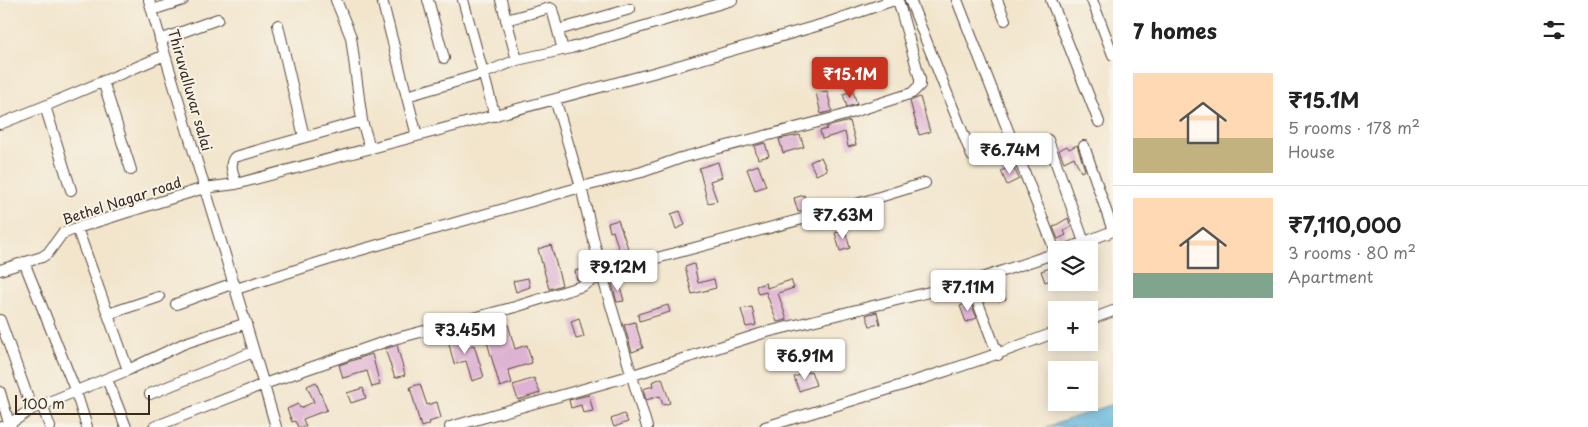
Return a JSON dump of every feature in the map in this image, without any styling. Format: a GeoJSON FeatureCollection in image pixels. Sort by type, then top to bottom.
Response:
{"type":"FeatureCollection","features":[{"type":"Feature","properties":{"kind":"street","name":"Thiruvalluvar salai"},"geometry":{"type":"LineString","coordinates":[[149,0],[204,188],[247,323],[253,352],[276,427]]}},
{"type":"Feature","properties":{"kind":"street"},"geometry":{"type":"LineString","coordinates":[[152,10],[183,0]]}},
{"type":"Feature","properties":{"kind":"street"},"geometry":{"type":"LineString","coordinates":[[336,0],[351,37],[362,121],[370,148]]}},
{"type":"Feature","properties":{"kind":"street"},"geometry":{"type":"LineString","coordinates":[[382,0],[417,136]]}},
{"type":"Feature","properties":{"kind":"street"},"geometry":{"type":"LineString","coordinates":[[428,0],[444,58]]}},
{"type":"Feature","properties":{"kind":"street"},"geometry":{"type":"LineString","coordinates":[[463,0],[495,116]]}},
{"type":"Feature","properties":{"kind":"street"},"geometry":{"type":"LineString","coordinates":[[501,0],[517,60]]}},
{"type":"Feature","properties":{"kind":"street"},"geometry":{"type":"LineString","coordinates":[[407,96],[482,74],[517,60],[563,50],[732,0]]}},
{"type":"Feature","properties":{"kind":"street","name":"Bethel Nagar road"},"geometry":{"type":"LineString","coordinates":[[0,270],[42,257],[48,253],[62,234],[204,188],[236,184],[495,116],[827,23],[894,0]]}},
{"type":"Feature","properties":{"kind":"street"},"geometry":{"type":"LineString","coordinates":[[176,304],[581,187],[642,172],[681,158],[841,116],[912,93],[920,85],[920,80],[898,0]]}},
{"type":"Feature","properties":{"kind":"street"},"geometry":{"type":"LineString","coordinates":[[910,0],[972,156]]}},
{"type":"Feature","properties":{"kind":"street"},"geometry":{"type":"LineString","coordinates":[[957,0],[1051,241]]}},
{"type":"Feature","properties":{"kind":"street"},"geometry":{"type":"LineString","coordinates":[[997,0],[1005,20]]}},
{"type":"Feature","properties":{"kind":"street"},"geometry":{"type":"LineString","coordinates":[[1051,0],[1099,122]]}},
{"type":"Feature","properties":{"kind":"street"},"geometry":{"type":"LineString","coordinates":[[1092,0],[1113,55]]}},
{"type":"Feature","properties":{"kind":"street"},"geometry":{"type":"LineString","coordinates":[[506,20],[550,8],[554,11],[563,50]]}},
{"type":"Feature","properties":{"kind":"street"},"geometry":{"type":"LineString","coordinates":[[558,30],[630,9]]}},
{"type":"Feature","properties":{"kind":"street"},"geometry":{"type":"LineString","coordinates":[[160,40],[218,19]]}},
{"type":"Feature","properties":{"kind":"street"},"geometry":{"type":"LineString","coordinates":[[278,25],[304,137]]}},
{"type":"Feature","properties":{"kind":"street"},"geometry":{"type":"LineString","coordinates":[[0,124],[165,55]]}},
{"type":"Feature","properties":{"kind":"street"},"geometry":{"type":"LineString","coordinates":[[103,81],[131,170]]}},
{"type":"Feature","properties":{"kind":"street"},"geometry":{"type":"LineString","coordinates":[[555,99],[581,187],[602,275],[647,427]]}},
{"type":"Feature","properties":{"kind":"street"},"geometry":{"type":"LineString","coordinates":[[46,106],[71,190]]}},
{"type":"Feature","properties":{"kind":"street"},"geometry":{"type":"LineString","coordinates":[[236,184],[232,164],[235,157],[362,121]]}},
{"type":"Feature","properties":{"kind":"street"},"geometry":{"type":"LineString","coordinates":[[1048,140],[1084,241]]}},
{"type":"Feature","properties":{"kind":"street"},"geometry":{"type":"LineString","coordinates":[[1084,146],[1113,231],[1087,241]]}},
{"type":"Feature","properties":{"kind":"street"},"geometry":{"type":"LineString","coordinates":[[154,427],[264,384],[390,340],[515,307],[582,286],[602,275],[642,262],[847,207],[925,183]]}},
{"type":"Feature","properties":{"kind":"street"},"geometry":{"type":"LineString","coordinates":[[78,228],[128,370]]}},
{"type":"Feature","properties":{"kind":"street"},"geometry":{"type":"LineString","coordinates":[[450,427],[633,375],[763,333],[970,282],[1048,256]]}},
{"type":"Feature","properties":{"kind":"street"},"geometry":{"type":"LineString","coordinates":[[24,262],[76,392],[87,427]]}},
{"type":"Feature","properties":{"kind":"street"},"geometry":{"type":"LineString","coordinates":[[970,282],[998,355]]}},
{"type":"Feature","properties":{"kind":"street"},"geometry":{"type":"LineString","coordinates":[[108,314],[159,297]]}},
{"type":"Feature","properties":{"kind":"street"},"geometry":{"type":"LineString","coordinates":[[1098,317],[1113,311]]}},
{"type":"Feature","properties":{"kind":"street"},"geometry":{"type":"LineString","coordinates":[[0,320],[37,407],[50,427]]}},
{"type":"Feature","properties":{"kind":"street"},"geometry":{"type":"LineString","coordinates":[[0,392],[7,426],[37,407],[128,370],[185,343],[247,323]]}},
{"type":"Feature","properties":{"kind":"street"},"geometry":{"type":"LineString","coordinates":[[765,427],[998,355],[1048,335]]}},
{"type":"Feature","properties":{"kind":"street"},"geometry":{"type":"LineString","coordinates":[[150,394],[253,352]]}},
{"type":"Feature","properties":{"kind":"street"},"geometry":{"type":"LineString","coordinates":[[107,378],[126,427]]}},
{"type":"Feature","properties":{"kind":"water"},"geometry":{"type":"Polygon","coordinates":[[[1113,404],[1113,427],[1046,427],[1093,411],[1098,411],[1098,409],[1113,404]]]}},
{"type":"Feature","properties":{"kind":"building"},"geometry":{"type":"Polygon","coordinates":[[[827,91],[832,111],[821,114],[816,93],[827,91]]]}},
{"type":"Feature","properties":{"kind":"building"},"geometry":{"type":"Polygon","coordinates":[[[853,91],[857,104],[847,107],[843,94],[853,91]]]}},
{"type":"Feature","properties":{"kind":"building"},"geometry":{"type":"Polygon","coordinates":[[[920,97],[930,132],[919,135],[910,101],[920,97]]]}},
{"type":"Feature","properties":{"kind":"building"},"geometry":{"type":"Polygon","coordinates":[[[850,121],[856,145],[848,147],[845,132],[822,139],[820,131],[827,129],[826,127],[850,121]]]}},
{"type":"Feature","properties":{"kind":"building"},"geometry":{"type":"Polygon","coordinates":[[[800,135],[804,147],[783,153],[779,139],[800,135]]]}},
{"type":"Feature","properties":{"kind":"building"},"geometry":{"type":"Polygon","coordinates":[[[765,143],[769,156],[758,159],[754,146],[765,143]]]}},
{"type":"Feature","properties":{"kind":"building"},"geometry":{"type":"Polygon","coordinates":[[[1077,145],[1085,170],[1081,172],[1074,157],[1064,162],[1059,150],[1067,146],[1069,149],[1077,145]]]}},
{"type":"Feature","properties":{"kind":"building"},"geometry":{"type":"Polygon","coordinates":[[[821,157],[827,170],[816,175],[810,162],[821,157]]]}},
{"type":"Feature","properties":{"kind":"building"},"geometry":{"type":"Polygon","coordinates":[[[718,162],[722,177],[710,181],[717,201],[708,203],[699,168],[718,162]]]}},
{"type":"Feature","properties":{"kind":"building"},"geometry":{"type":"Polygon","coordinates":[[[758,165],[766,186],[755,190],[747,169],[758,165]]]}},
{"type":"Feature","properties":{"kind":"building"},"geometry":{"type":"Polygon","coordinates":[[[1013,165],[1019,179],[1007,185],[1001,171],[1013,165]]]}},
{"type":"Feature","properties":{"kind":"building"},"geometry":{"type":"Polygon","coordinates":[[[804,195],[808,210],[798,212],[794,198],[804,195]]]}},
{"type":"Feature","properties":{"kind":"building"},"geometry":{"type":"Polygon","coordinates":[[[680,211],[685,225],[676,229],[671,214],[680,211]]]}},
{"type":"Feature","properties":{"kind":"building"},"geometry":{"type":"Polygon","coordinates":[[[1068,218],[1071,227],[1064,231],[1066,235],[1058,239],[1053,227],[1068,218]]]}},
{"type":"Feature","properties":{"kind":"building"},"geometry":{"type":"Polygon","coordinates":[[[618,220],[628,248],[619,250],[613,231],[610,232],[608,223],[618,220]]]}},
{"type":"Feature","properties":{"kind":"building"},"geometry":{"type":"Polygon","coordinates":[[[845,230],[850,248],[840,251],[835,233],[845,230]]]}},
{"type":"Feature","properties":{"kind":"building"},"geometry":{"type":"Polygon","coordinates":[[[551,245],[562,285],[549,289],[538,249],[551,245]]]}},
{"type":"Feature","properties":{"kind":"building"},"geometry":{"type":"Polygon","coordinates":[[[694,264],[698,283],[714,279],[716,288],[692,294],[685,267],[694,264]]]}},
{"type":"Feature","properties":{"kind":"building"},"geometry":{"type":"Polygon","coordinates":[[[592,266],[594,272],[577,280],[575,271],[592,266]]]}},
{"type":"Feature","properties":{"kind":"building"},"geometry":{"type":"Polygon","coordinates":[[[1048,269],[1048,281],[1045,282],[1041,271],[1048,269]]]}},
{"type":"Feature","properties":{"kind":"building"},"geometry":{"type":"Polygon","coordinates":[[[528,278],[530,287],[516,292],[513,281],[528,278]]]}},
{"type":"Feature","properties":{"kind":"building"},"geometry":{"type":"Polygon","coordinates":[[[1000,279],[1006,299],[998,301],[993,282],[1000,279]]]}},
{"type":"Feature","properties":{"kind":"building"},"geometry":{"type":"Polygon","coordinates":[[[791,280],[794,288],[778,293],[787,320],[777,322],[766,292],[758,294],[756,286],[766,283],[767,288],[791,280]]]}},
{"type":"Feature","properties":{"kind":"building"},"geometry":{"type":"Polygon","coordinates":[[[619,282],[624,301],[617,302],[612,284],[619,282]]]}},
{"type":"Feature","properties":{"kind":"building"},"geometry":{"type":"Polygon","coordinates":[[[970,302],[977,318],[966,322],[960,306],[970,302]]]}},
{"type":"Feature","properties":{"kind":"building"},"geometry":{"type":"Polygon","coordinates":[[[668,305],[670,312],[639,321],[638,314],[668,305]]]}},
{"type":"Feature","properties":{"kind":"building"},"geometry":{"type":"Polygon","coordinates":[[[752,307],[756,325],[746,327],[741,309],[752,307]]]}},
{"type":"Feature","properties":{"kind":"building"},"geometry":{"type":"Polygon","coordinates":[[[877,312],[880,324],[870,326],[866,315],[877,312]]]}},
{"type":"Feature","properties":{"kind":"building"},"geometry":{"type":"Polygon","coordinates":[[[579,318],[584,337],[576,339],[571,321],[579,318]]]}},
{"type":"Feature","properties":{"kind":"building"},"geometry":{"type":"Polygon","coordinates":[[[635,322],[643,348],[632,352],[624,325],[635,322]]]}},
{"type":"Feature","properties":{"kind":"building"},"geometry":{"type":"Polygon","coordinates":[[[508,324],[515,349],[527,345],[532,363],[508,370],[512,383],[500,387],[485,335],[498,331],[497,328],[508,324]]]}},
{"type":"Feature","properties":{"kind":"building"},"geometry":{"type":"Polygon","coordinates":[[[457,330],[462,349],[474,345],[484,377],[472,381],[466,361],[454,364],[446,332],[457,330]]]}},
{"type":"Feature","properties":{"kind":"building"},"geometry":{"type":"Polygon","coordinates":[[[397,345],[405,375],[395,378],[385,349],[397,345]]]}},
{"type":"Feature","properties":{"kind":"building"},"geometry":{"type":"Polygon","coordinates":[[[372,354],[380,385],[372,387],[367,371],[343,378],[339,365],[372,354]]]}},
{"type":"Feature","properties":{"kind":"building"},"geometry":{"type":"Polygon","coordinates":[[[811,371],[816,385],[799,391],[794,377],[811,371]]]}},
{"type":"Feature","properties":{"kind":"building"},"geometry":{"type":"Polygon","coordinates":[[[534,378],[540,393],[518,400],[513,385],[534,378]]]}},
{"type":"Feature","properties":{"kind":"building"},"geometry":{"type":"Polygon","coordinates":[[[662,378],[670,403],[663,405],[660,396],[646,400],[643,389],[653,386],[652,382],[662,378]]]}},
{"type":"Feature","properties":{"kind":"building"},"geometry":{"type":"Polygon","coordinates":[[[316,382],[327,410],[303,419],[306,427],[298,427],[295,421],[292,422],[287,409],[298,404],[300,408],[314,402],[307,386],[316,382]]]}},
{"type":"Feature","properties":{"kind":"building"},"geometry":{"type":"Polygon","coordinates":[[[420,384],[427,405],[437,402],[441,418],[421,427],[410,387],[420,384]]]}},
{"type":"Feature","properties":{"kind":"building"},"geometry":{"type":"Polygon","coordinates":[[[363,388],[366,398],[351,403],[347,393],[363,388]]]}},
{"type":"Feature","properties":{"kind":"building"},"geometry":{"type":"Polygon","coordinates":[[[589,395],[593,411],[583,413],[581,405],[571,408],[569,400],[589,395]]]}},
{"type":"Feature","properties":{"kind":"building"},"geometry":{"type":"Polygon","coordinates":[[[624,414],[628,422],[614,427],[611,419],[624,414]]]}}]}
